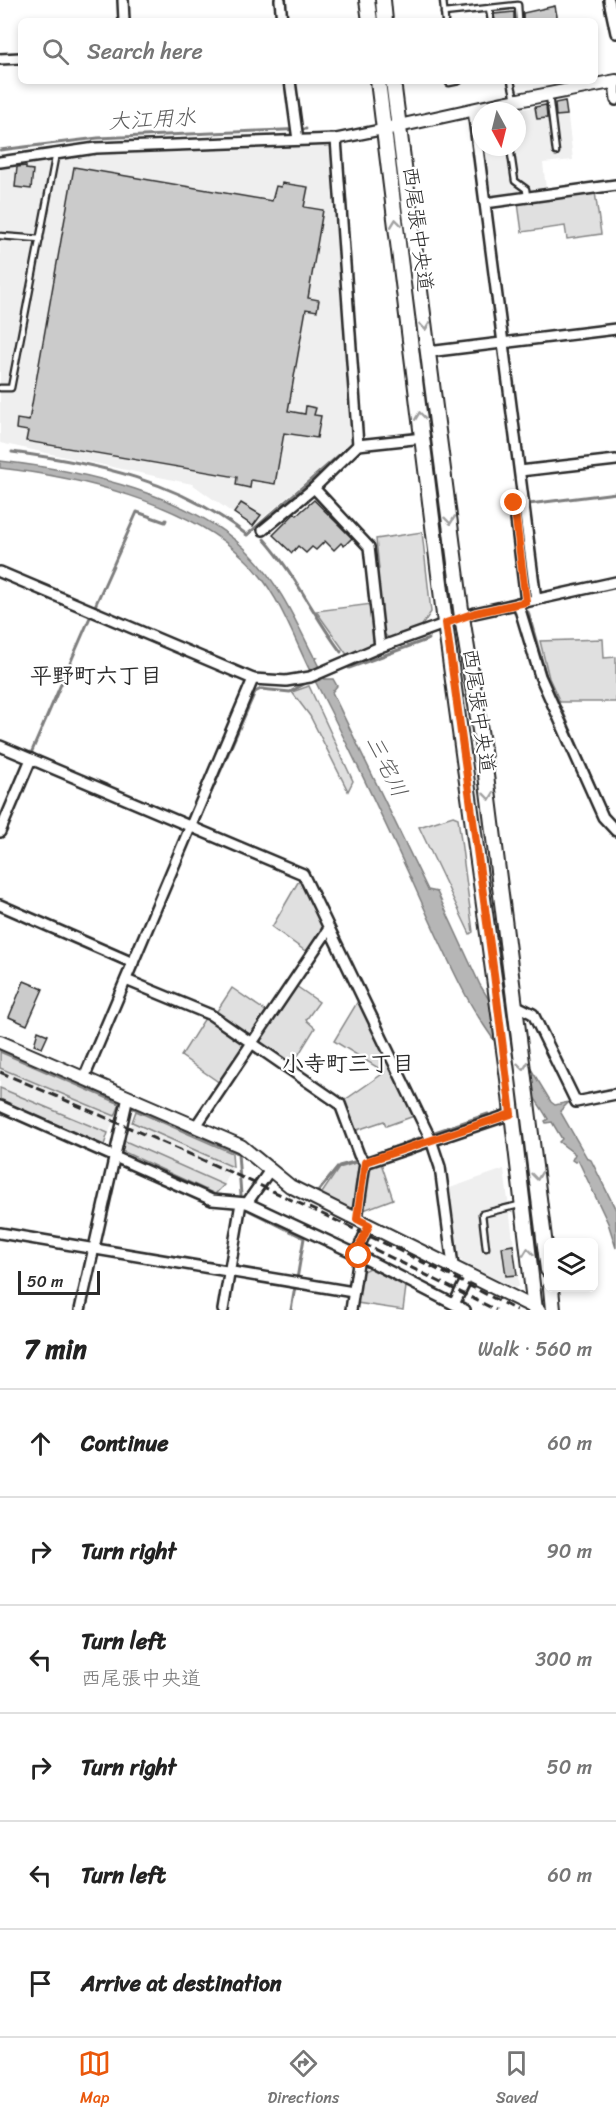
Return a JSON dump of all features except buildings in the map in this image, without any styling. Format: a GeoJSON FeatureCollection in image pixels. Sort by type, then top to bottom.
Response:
{"type":"FeatureCollection","features":[{"type":"Feature","properties":{"kind":"main road"},"geometry":{"type":"LineString","coordinates":[[367,0],[370,18]]}},
{"type":"Feature","properties":{"kind":"main road"},"geometry":{"type":"LineString","coordinates":[[383,0],[386,18]]}},
{"type":"Feature","properties":{"kind":"main road","name":"西尾張中央道"},"geometry":{"type":"LineString","coordinates":[[379,84],[392,128],[428,352],[462,617],[482,743],[545,1238]]}},
{"type":"Feature","properties":{"kind":"main road","name":"西尾張中央道"},"geometry":{"type":"LineString","coordinates":[[393,84],[392,128],[423,438],[508,1079],[536,1309]]}},
{"type":"Feature","properties":{"kind":"main road"},"geometry":{"type":"LineString","coordinates":[[551,1292],[553,1310]]}},
{"type":"Feature","properties":{"kind":"street"},"geometry":{"type":"LineString","coordinates":[[123,0],[124,18]]}},
{"type":"Feature","properties":{"kind":"street"},"geometry":{"type":"LineString","coordinates":[[280,0],[282,18]]}},
{"type":"Feature","properties":{"kind":"street"},"geometry":{"type":"LineString","coordinates":[[609,0],[616,33]]}},
{"type":"Feature","properties":{"kind":"street"},"geometry":{"type":"LineString","coordinates":[[0,59],[18,58]]}},
{"type":"Feature","properties":{"kind":"street"},"geometry":{"type":"LineString","coordinates":[[519,102],[615,82],[616,100]]}},
{"type":"Feature","properties":{"kind":"street"},"geometry":{"type":"LineString","coordinates":[[290,84],[297,133]]}},
{"type":"Feature","properties":{"kind":"street"},"geometry":{"type":"LineString","coordinates":[[0,162],[96,148],[297,133],[336,139],[472,116]]}},
{"type":"Feature","properties":{"kind":"street"},"geometry":{"type":"LineString","coordinates":[[336,139],[358,445]]}},
{"type":"Feature","properties":{"kind":"street"},"geometry":{"type":"LineString","coordinates":[[480,156],[520,471],[527,601],[540,676],[603,817],[616,831]]}},
{"type":"Feature","properties":{"kind":"street"},"geometry":{"type":"LineString","coordinates":[[485,203],[616,185]]}},
{"type":"Feature","properties":{"kind":"street"},"geometry":{"type":"LineString","coordinates":[[428,352],[616,329]]}},
{"type":"Feature","properties":{"kind":"street"},"geometry":{"type":"LineString","coordinates":[[263,530],[314,488],[358,445],[423,438]]}},
{"type":"Feature","properties":{"kind":"street"},"geometry":{"type":"LineString","coordinates":[[520,471],[616,460]]}},
{"type":"Feature","properties":{"kind":"street"},"geometry":{"type":"LineString","coordinates":[[314,488],[369,547],[380,647]]}},
{"type":"Feature","properties":{"kind":"street"},"geometry":{"type":"LineString","coordinates":[[0,572],[254,679],[286,681],[325,672],[380,647],[462,617],[616,582]]}},
{"type":"Feature","properties":{"kind":"street"},"geometry":{"type":"LineString","coordinates":[[84,1078],[254,679]]}},
{"type":"Feature","properties":{"kind":"street"},"geometry":{"type":"LineString","coordinates":[[0,746],[303,874],[431,1140],[440,1167],[453,1266]]}},
{"type":"Feature","properties":{"kind":"street"},"geometry":{"type":"LineString","coordinates":[[0,832],[30,759]]}},
{"type":"Feature","properties":{"kind":"street"},"geometry":{"type":"LineString","coordinates":[[0,905],[133,963]]}},
{"type":"Feature","properties":{"kind":"street"},"geometry":{"type":"LineString","coordinates":[[196,1126],[328,930]]}},
{"type":"Feature","properties":{"kind":"street"},"geometry":{"type":"LineString","coordinates":[[126,980],[211,1016],[340,1104],[359,1155],[365,1162],[363,1222],[351,1310]]}},
{"type":"Feature","properties":{"kind":"street"},"geometry":{"type":"LineString","coordinates":[[516,1010],[532,1014],[576,1102],[616,1094]]}},
{"type":"Feature","properties":{"kind":"street"},"geometry":{"type":"LineString","coordinates":[[0,1042],[241,1146],[290,1186],[536,1309]]}},
{"type":"Feature","properties":{"kind":"street"},"geometry":{"type":"LineString","coordinates":[[80,1310],[128,1097]]}},
{"type":"Feature","properties":{"kind":"street"},"geometry":{"type":"LineString","coordinates":[[0,1106],[212,1200],[244,1203],[358,1255],[465,1310]]}},
{"type":"Feature","properties":{"kind":"street"},"geometry":{"type":"LineString","coordinates":[[365,1162],[511,1114]]}},
{"type":"Feature","properties":{"kind":"street"},"geometry":{"type":"LineString","coordinates":[[224,1310],[244,1203],[270,1170]]}},
{"type":"Feature","properties":{"kind":"street"},"geometry":{"type":"LineString","coordinates":[[0,1233],[353,1293]]}},
{"type":"Feature","properties":{"kind":"street"},"geometry":{"type":"LineString","coordinates":[[454,1304],[470,1274]]}},
{"type":"Feature","properties":{"kind":"lane"},"geometry":{"type":"LineString","coordinates":[[443,0],[445,18]]}},
{"type":"Feature","properties":{"kind":"lane"},"geometry":{"type":"LineString","coordinates":[[444,13],[518,4],[519,18]]}},
{"type":"Feature","properties":{"kind":"lane"},"geometry":{"type":"LineString","coordinates":[[489,8],[490,18]]}},
{"type":"Feature","properties":{"kind":"lane"},"geometry":{"type":"LineString","coordinates":[[508,102],[512,84]]}},
{"type":"Feature","properties":{"kind":"lane"},"geometry":{"type":"LineString","coordinates":[[549,94],[556,152]]}},
{"type":"Feature","properties":{"kind":"lane"},"geometry":{"type":"LineString","coordinates":[[0,388],[11,388],[56,153]]}},
{"type":"Feature","properties":{"kind":"lane"},"geometry":{"type":"LineString","coordinates":[[511,156],[515,181],[526,189],[527,197]]}},
{"type":"Feature","properties":{"kind":"lane"},"geometry":{"type":"LineString","coordinates":[[0,236],[40,239]]}},
{"type":"Feature","properties":{"kind":"lane"},"geometry":{"type":"LineString","coordinates":[[486,1248],[482,1214],[522,1204]]}},
{"type":"Feature","properties":{"kind":"shaded area"},"geometry":{"type":"Polygon","coordinates":[[[566,100],[573,160],[543,163],[546,189],[495,196],[489,192],[484,156],[526,156],[526,108],[566,100]]]}},
{"type":"Feature","properties":{"kind":"shaded area"},"geometry":{"type":"Polygon","coordinates":[[[322,144],[329,148],[352,442],[252,527],[192,484],[0,443],[0,169],[95,155],[322,144]]]}},
{"type":"Feature","properties":{"kind":"shaded area"},"geometry":{"type":"Polygon","coordinates":[[[595,192],[601,234],[567,239],[565,226],[522,232],[518,203],[595,192]]]}},
{"type":"Feature","properties":{"kind":"shaded area"},"geometry":{"type":"Polygon","coordinates":[[[0,461],[100,479],[169,502],[200,517],[228,535],[262,567],[287,604],[314,657],[317,658],[315,659],[325,679],[333,679],[337,686],[332,692],[428,890],[437,892],[480,985],[551,1102],[555,1105],[569,1102],[560,1111],[587,1158],[591,1160],[616,1210],[616,1248],[608,1223],[578,1160],[575,1162],[572,1160],[575,1154],[559,1142],[562,1139],[552,1122],[546,1123],[548,1119],[538,1103],[472,1007],[284,615],[256,570],[220,538],[162,507],[130,495],[63,478],[0,468],[0,461]]]}},
{"type":"Feature","properties":{"kind":"shaded area"},"geometry":{"type":"Polygon","coordinates":[[[422,532],[431,612],[421,627],[390,639],[383,633],[375,570],[379,569],[376,539],[422,532]]]}},
{"type":"Feature","properties":{"kind":"shaded area"},"geometry":{"type":"Polygon","coordinates":[[[372,604],[377,638],[373,646],[348,656],[316,611],[372,604]]]}},
{"type":"Feature","properties":{"kind":"shaded area"},"geometry":{"type":"Polygon","coordinates":[[[603,639],[604,658],[616,657],[616,702],[560,702],[549,678],[540,641],[603,639]]]}},
{"type":"Feature","properties":{"kind":"shaded area"},"geometry":{"type":"Polygon","coordinates":[[[309,686],[353,781],[348,791],[310,716],[292,692],[309,686]]]}},
{"type":"Feature","properties":{"kind":"shaded area"},"geometry":{"type":"Polygon","coordinates":[[[453,816],[458,818],[473,932],[470,934],[419,827],[453,816]]]}},
{"type":"Feature","properties":{"kind":"shaded area"},"geometry":{"type":"Polygon","coordinates":[[[301,877],[322,926],[321,935],[308,953],[272,927],[301,877]]]}},
{"type":"Feature","properties":{"kind":"shaded area"},"geometry":{"type":"Polygon","coordinates":[[[296,986],[319,1002],[306,1020],[315,1028],[291,1067],[259,1044],[259,1040],[296,986]]]}},
{"type":"Feature","properties":{"kind":"shaded area"},"geometry":{"type":"Polygon","coordinates":[[[232,988],[267,1012],[252,1035],[246,1035],[215,1014],[232,988]]]}},
{"type":"Feature","properties":{"kind":"shaded area"},"geometry":{"type":"Polygon","coordinates":[[[358,1001],[414,1116],[386,1126],[384,1121],[354,1131],[342,1102],[385,1072],[334,1041],[358,1001]]]}},
{"type":"Feature","properties":{"kind":"shaded area"},"geometry":{"type":"Polygon","coordinates":[[[205,1018],[242,1042],[243,1049],[220,1083],[181,1056],[205,1018]]]}},
{"type":"Feature","properties":{"kind":"shaded area"},"geometry":{"type":"Polygon","coordinates":[[[0,1052],[120,1104],[104,1145],[0,1100],[0,1052]]]}},
{"type":"Feature","properties":{"kind":"shaded area"},"geometry":{"type":"Polygon","coordinates":[[[0,1052],[120,1104],[115,1116],[0,1068],[0,1052]]]}},
{"type":"Feature","properties":{"kind":"shaded area"},"geometry":{"type":"Polygon","coordinates":[[[0,1088],[108,1133],[104,1145],[0,1100],[0,1088]]]}},
{"type":"Feature","properties":{"kind":"shaded area"},"geometry":{"type":"Polygon","coordinates":[[[136,1111],[232,1153],[233,1167],[224,1185],[215,1194],[122,1151],[136,1111]]]}},
{"type":"Feature","properties":{"kind":"shaded area"},"geometry":{"type":"Polygon","coordinates":[[[136,1111],[232,1153],[233,1167],[132,1122],[136,1111]]]}},
{"type":"Feature","properties":{"kind":"shaded area"},"geometry":{"type":"Polygon","coordinates":[[[125,1141],[224,1185],[215,1194],[122,1151],[125,1141]]]}},
{"type":"Feature","properties":{"kind":"shaded area"},"geometry":{"type":"Polygon","coordinates":[[[380,1160],[393,1199],[364,1210],[367,1175],[374,1164],[380,1160]]]}},
{"type":"Feature","properties":{"kind":"shaded area"},"geometry":{"type":"Polygon","coordinates":[[[359,1162],[356,1204],[353,1210],[320,1196],[339,1168],[359,1162]]]}},
{"type":"Feature","properties":{"kind":"shaded area"},"geometry":{"type":"Polygon","coordinates":[[[504,1169],[519,1286],[515,1288],[464,1264],[458,1256],[450,1188],[504,1169]]]}},
{"type":"Feature","properties":{"kind":"shaded area"},"geometry":{"type":"Polygon","coordinates":[[[369,1268],[406,1287],[403,1310],[357,1303],[361,1272],[369,1268]]]}},
{"type":"Feature","properties":{"kind":"waterway","name":"大江用水"},"geometry":{"type":"LineString","coordinates":[[0,150],[98,138],[306,129]]}},
{"type":"Feature","properties":{"kind":"waterway"},"geometry":{"type":"LineString","coordinates":[[12,452],[75,462],[136,477],[193,501],[221,516],[247,535],[352,444]]}},
{"type":"Feature","properties":{"kind":"waterway"},"geometry":{"type":"LineString","coordinates":[[529,504],[616,493]]}},
{"type":"Feature","properties":{"kind":"waterway"},"geometry":{"type":"LineString","coordinates":[[95,606],[137,512],[165,522],[166,520]]}},
{"type":"Feature","properties":{"kind":"waterway"},"geometry":{"type":"LineString","coordinates":[[264,539],[286,567],[341,652]]}},
{"type":"Feature","properties":{"kind":"waterway"},"geometry":{"type":"LineString","coordinates":[[528,612],[546,676],[558,702]]}},
{"type":"Feature","properties":{"kind":"waterway"},"geometry":{"type":"LineString","coordinates":[[32,751],[91,615]]}},
{"type":"Feature","properties":{"kind":"waterway"},"geometry":{"type":"LineString","coordinates":[[349,668],[429,639]]}},
{"type":"Feature","properties":{"kind":"waterway"},"geometry":{"type":"LineString","coordinates":[[200,818],[255,692],[261,689],[290,692],[306,683]]}},
{"type":"Feature","properties":{"kind":"waterway"},"geometry":{"type":"LineString","coordinates":[[561,708],[608,816],[616,824]]}},
{"type":"Feature","properties":{"kind":"waterway"},"geometry":{"type":"LineString","coordinates":[[0,1050],[120,1102]]}},
{"type":"Feature","properties":{"kind":"waterway"},"geometry":{"type":"LineString","coordinates":[[588,1094],[616,1088]]}},
{"type":"Feature","properties":{"kind":"waterway"},"geometry":{"type":"LineString","coordinates":[[131,1107],[238,1153],[241,1195]]}},
{"type":"Feature","properties":{"kind":"waterway"},"geometry":{"type":"LineString","coordinates":[[435,1132],[488,1114]]}},
{"type":"Feature","properties":{"kind":"waterway"},"geometry":{"type":"LineString","coordinates":[[368,1157],[419,1138]]}},
{"type":"Feature","properties":{"kind":"waterway"},"geometry":{"type":"LineString","coordinates":[[317,1193],[339,1166],[354,1162]]}},
{"type":"Feature","properties":{"kind":"waterway"},"geometry":{"type":"LineString","coordinates":[[248,1210],[304,1238],[297,1279]]}},
{"type":"Feature","properties":{"kind":"waterway"},"geometry":{"type":"LineString","coordinates":[[291,1310],[295,1287]]}},
{"type":"Feature","properties":{"kind":"railway"},"geometry":{"type":"LineString","coordinates":[[0,1072],[325,1215],[516,1310]]}},
{"type":"Feature","properties":{"kind":"railway"},"geometry":{"type":"LineString","coordinates":[[362,1243],[496,1310]]}},
{"type":"Feature","properties":{"kind":"district","name":"平野町六丁目"},"geometry":{"type":"Point","coordinates":[96,675]}},
{"type":"Feature","properties":{"kind":"district","name":"小寺町三丁目"},"geometry":{"type":"Point","coordinates":[348,1063]}},
{"type":"Feature","properties":{"kind":"route"},"geometry":{"type":"LineString","coordinates":[[359,1256],[356,1254],[369,1225],[357,1219],[365,1162],[511,1114],[446,623],[475,613],[526,602],[514,503]]}},
{"type":"Feature","properties":{"kind":"water label","name":"三宅川"},"geometry":{"type":"Point","coordinates":[387,766]}}]}
